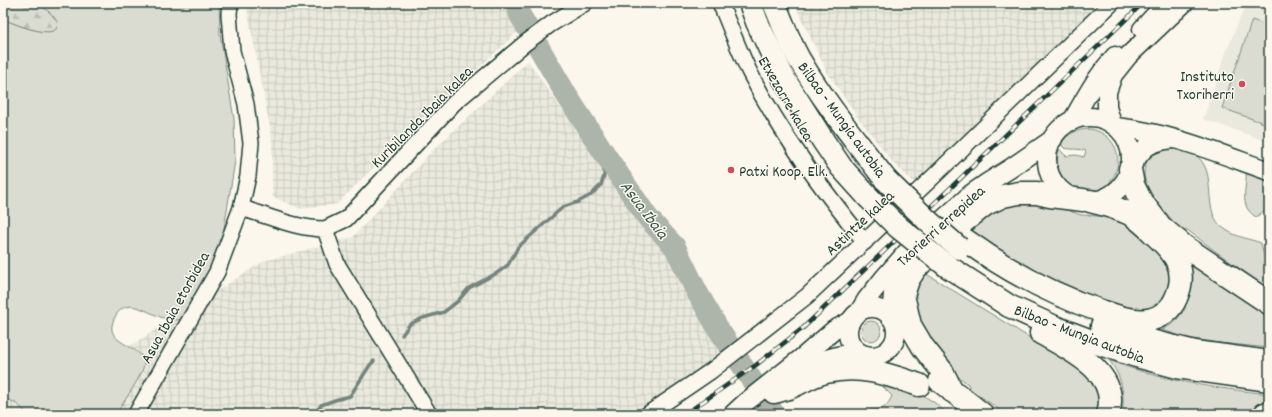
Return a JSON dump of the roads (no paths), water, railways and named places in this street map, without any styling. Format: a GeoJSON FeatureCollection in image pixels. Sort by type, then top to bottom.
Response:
{"type":"FeatureCollection","features":[{"type":"Feature","properties":{"kind":"highway","name":"Bilbao - Mungia autobia"},"geometry":{"type":"LineString","coordinates":[[750,3],[757,22],[784,79],[837,161],[868,197],[898,227],[947,266],[1009,306],[1057,328],[1136,356],[1177,367],[1269,380]]}},
{"type":"Feature","properties":{"kind":"highway","name":"Bilbao - Mungia autobia"},"geometry":{"type":"LineString","coordinates":[[774,3],[798,57],[821,94],[886,180],[929,222],[962,244],[1008,281],[1040,299],[1074,315],[1110,329],[1195,352],[1269,362]]}},
{"type":"Feature","properties":{"kind":"highway"},"geometry":{"type":"LineString","coordinates":[[1130,169],[1133,185],[1141,201],[1161,227],[1185,247],[1269,303]]}},
{"type":"Feature","properties":{"kind":"highway"},"geometry":{"type":"LineString","coordinates":[[952,391],[942,370],[923,347],[910,325],[903,295],[908,280],[915,269],[962,223],[986,204],[1003,196],[1019,193],[1037,193],[1050,196],[1079,198],[1111,206],[1131,215],[1162,241],[1175,257],[1180,267],[1181,280],[1179,292],[1174,303],[1168,310],[1160,316],[1149,320],[1138,320],[1117,316],[1056,294],[962,244]]}},
{"type":"Feature","properties":{"kind":"highway"},"geometry":{"type":"LineString","coordinates":[[1009,306],[1034,329],[1073,352],[1093,366],[1100,374],[1110,394],[1110,407],[1108,414]]}},
{"type":"Feature","properties":{"kind":"highway"},"geometry":{"type":"LineString","coordinates":[[893,324],[910,350],[919,360],[938,379],[982,414]]}},
{"type":"Feature","properties":{"kind":"highway"},"geometry":{"type":"LineString","coordinates":[[869,356],[902,373],[959,414]]}},
{"type":"Feature","properties":{"kind":"highway"},"geometry":{"type":"LineString","coordinates":[[772,390],[790,387],[804,379],[826,372],[851,369],[880,372],[919,385]]}},
{"type":"Feature","properties":{"kind":"highway"},"geometry":{"type":"LineString","coordinates":[[1265,414],[1269,413]]}},
{"type":"Feature","properties":{"kind":"street","name":"Asua Ibaia etorbidea"},"geometry":{"type":"LineString","coordinates":[[136,414],[217,272],[241,208],[248,176],[251,143],[246,104],[232,51],[229,14],[230,3]]}},
{"type":"Feature","properties":{"kind":"street","name":"Kuribilanda Ibaia kalea"},"geometry":{"type":"LineString","coordinates":[[325,230],[346,219],[454,103],[524,44],[551,24],[585,3]]}},
{"type":"Feature","properties":{"kind":"street","name":"Etxezarre kalea"},"geometry":{"type":"LineString","coordinates":[[720,3],[750,72],[769,108],[827,196],[865,242]]}},
{"type":"Feature","properties":{"kind":"street","name":"Astintze kalea"},"geometry":{"type":"LineString","coordinates":[[648,414],[711,371],[807,296],[865,242],[1112,3]]}},
{"type":"Feature","properties":{"kind":"street"},"geometry":{"type":"LineString","coordinates":[[1072,121],[1102,70],[1166,3]]}},
{"type":"Feature","properties":{"kind":"street"},"geometry":{"type":"LineString","coordinates":[[1130,169],[1130,151],[1127,141],[1114,125],[1108,107],[1107,92],[1113,75],[1129,55],[1184,3]]}},
{"type":"Feature","properties":{"kind":"street"},"geometry":{"type":"LineString","coordinates":[[1178,138],[1160,140],[1146,147],[1139,154],[1127,177],[1118,190],[1104,198],[1079,198],[1053,180],[1049,168],[1048,155],[1050,147],[1053,139],[1061,128],[1072,121],[1092,118],[1106,121],[1114,125],[1178,138],[1269,171]]}},
{"type":"Feature","properties":{"kind":"street","name":"Txorierri errepidea"},"geometry":{"type":"LineString","coordinates":[[855,316],[882,279],[906,253],[971,194],[1053,139]]}},
{"type":"Feature","properties":{"kind":"street","name":"Txorierri errepidea"},"geometry":{"type":"LineString","coordinates":[[893,324],[894,293],[907,270],[979,203],[993,194],[1017,186],[1030,184],[1079,198]]}},
{"type":"Feature","properties":{"kind":"street"},"geometry":{"type":"LineString","coordinates":[[241,208],[300,227],[325,230],[337,264],[429,414]]}},
{"type":"Feature","properties":{"kind":"street"},"geometry":{"type":"LineString","coordinates":[[744,410],[772,390],[806,369],[825,360],[838,356],[869,356],[884,352],[893,343],[893,324],[886,313],[873,308],[866,309],[834,330],[804,356],[772,390]]}},
{"type":"Feature","properties":{"kind":"street"},"geometry":{"type":"LineString","coordinates":[[855,316],[848,326],[849,339],[855,349],[869,356]]}},
{"type":"Feature","properties":{"kind":"waterway","name":"Asua Ibaia"},"geometry":{"type":"LineString","coordinates":[[516,3],[520,15],[567,96],[648,218],[675,247],[697,292],[719,330],[774,414]]}},
{"type":"Feature","properties":{"kind":"waterway"},"geometry":{"type":"LineString","coordinates":[[402,335],[410,324],[423,318],[444,312],[458,301],[469,288],[497,273],[508,265],[518,247],[563,207],[578,202],[591,195],[601,185],[604,176],[604,152]]}},
{"type":"Feature","properties":{"kind":"waterway"},"geometry":{"type":"LineString","coordinates":[[315,414],[321,405],[350,396],[374,361]]}},
{"type":"Feature","properties":{"kind":"railway"},"geometry":{"type":"LineString","coordinates":[[685,414],[756,365],[803,328],[1143,3]]}},
{"type":"Feature","properties":{"kind":"place","name":"Instituto Txoriherri"},"geometry":{"type":"Point","coordinates":[1242,84]}},
{"type":"Feature","properties":{"kind":"place","name":"Patxi Koop. Elk."},"geometry":{"type":"Point","coordinates":[731,170]}}]}
